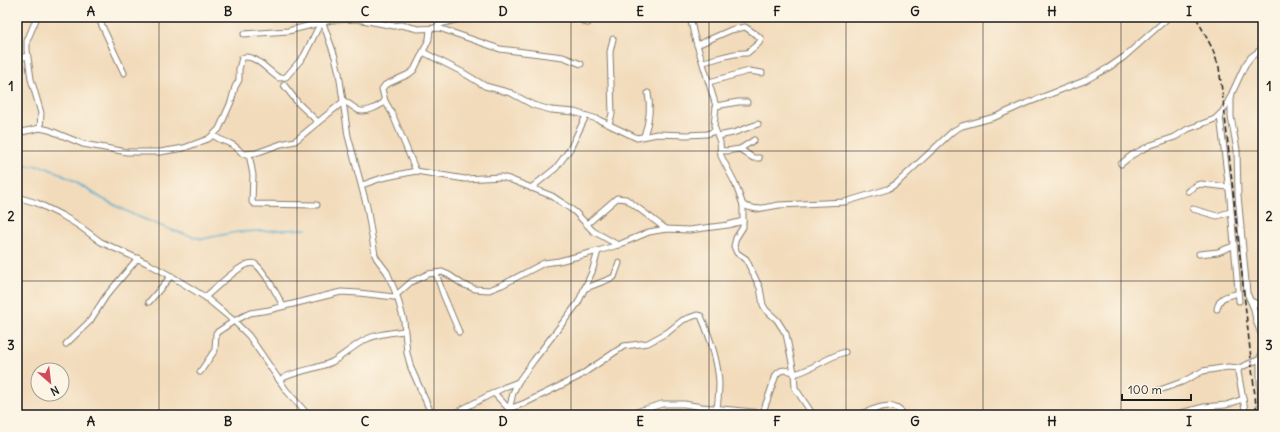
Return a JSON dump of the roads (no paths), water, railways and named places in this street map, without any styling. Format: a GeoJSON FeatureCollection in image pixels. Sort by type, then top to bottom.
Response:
{"type":"FeatureCollection","features":[{"type":"Feature","properties":{"kind":"street"},"geometry":{"type":"LineString","coordinates":[[37,17],[28,41],[27,56],[31,79],[41,113],[40,128]]}},
{"type":"Feature","properties":{"kind":"street"},"geometry":{"type":"LineString","coordinates":[[98,17],[124,72]]}},
{"type":"Feature","properties":{"kind":"street"},"geometry":{"type":"LineString","coordinates":[[416,171],[392,113],[385,101],[382,89],[384,86],[414,70],[433,29],[440,24],[468,17]]}},
{"type":"Feature","properties":{"kind":"street"},"geometry":{"type":"LineString","coordinates":[[580,17],[588,23]]}},
{"type":"Feature","properties":{"kind":"street"},"geometry":{"type":"LineString","coordinates":[[690,17],[694,36],[716,106],[714,126],[720,142],[723,162],[735,183],[743,205],[743,227],[736,238],[734,246],[737,253],[746,259],[760,288],[763,305],[766,310],[777,320],[786,334],[794,373],[796,393],[813,415]]}},
{"type":"Feature","properties":{"kind":"street"},"geometry":{"type":"LineString","coordinates":[[743,205],[757,209],[779,205],[845,202],[888,189],[904,177],[953,131],[962,126],[995,117],[1084,81],[1108,68],[1124,57],[1170,17]]}},
{"type":"Feature","properties":{"kind":"street"},"geometry":{"type":"LineString","coordinates":[[322,19],[335,57],[344,101],[348,136],[362,185],[375,255],[387,272],[397,296],[404,321],[407,353],[411,368],[432,415]]}},
{"type":"Feature","properties":{"kind":"street"},"geometry":{"type":"LineString","coordinates":[[17,133],[40,128],[59,133],[83,144],[127,152],[160,152],[177,150],[195,144],[214,135],[219,129],[231,102],[235,87],[240,80],[239,69],[242,58],[250,57],[279,78],[286,77],[304,56],[322,19]]}},
{"type":"Feature","properties":{"kind":"street"},"geometry":{"type":"LineString","coordinates":[[244,34],[288,31],[322,19],[357,19],[394,26],[402,25],[418,29],[439,28],[500,48],[563,58],[581,64]]}},
{"type":"Feature","properties":{"kind":"street"},"geometry":{"type":"LineString","coordinates":[[697,45],[731,30],[745,27],[761,39],[759,43],[747,53],[736,53],[719,59],[703,62]]}},
{"type":"Feature","properties":{"kind":"street"},"geometry":{"type":"LineString","coordinates":[[609,124],[612,114],[610,52],[613,39]]}},
{"type":"Feature","properties":{"kind":"street"},"geometry":{"type":"LineString","coordinates":[[1121,164],[1151,144],[1175,136],[1220,116],[1245,65],[1251,57],[1263,48]]}},
{"type":"Feature","properties":{"kind":"street"},"geometry":{"type":"LineString","coordinates":[[423,52],[485,86],[511,93],[533,105],[586,116],[609,124],[616,129],[637,138],[657,134],[687,135],[733,133],[758,124]]}},
{"type":"Feature","properties":{"kind":"street"},"geometry":{"type":"LineString","coordinates":[[17,59],[27,56]]}},
{"type":"Feature","properties":{"kind":"street"},"geometry":{"type":"LineString","coordinates":[[709,82],[749,71],[762,73]]}},
{"type":"Feature","properties":{"kind":"street"},"geometry":{"type":"LineString","coordinates":[[284,85],[298,103],[318,122]]}},
{"type":"Feature","properties":{"kind":"street"},"geometry":{"type":"LineString","coordinates":[[644,136],[649,117],[650,100],[648,92]]}},
{"type":"Feature","properties":{"kind":"street"},"geometry":{"type":"LineString","coordinates":[[1232,93],[1231,117],[1237,150],[1238,194],[1247,292],[1263,338]]}},
{"type":"Feature","properties":{"kind":"street"},"geometry":{"type":"LineString","coordinates":[[344,101],[358,111],[365,111],[385,101]]}},
{"type":"Feature","properties":{"kind":"street"},"geometry":{"type":"LineString","coordinates":[[214,135],[217,139],[232,144],[243,154],[249,154],[295,141],[344,101]]}},
{"type":"Feature","properties":{"kind":"street"},"geometry":{"type":"LineString","coordinates":[[716,106],[747,102]]}},
{"type":"Feature","properties":{"kind":"street"},"geometry":{"type":"LineString","coordinates":[[531,188],[556,168],[570,149],[586,116]]}},
{"type":"Feature","properties":{"kind":"street"},"geometry":{"type":"LineString","coordinates":[[1220,116],[1239,301]]}},
{"type":"Feature","properties":{"kind":"street"},"geometry":{"type":"LineString","coordinates":[[720,150],[726,151],[740,149],[754,140]]}},
{"type":"Feature","properties":{"kind":"street"},"geometry":{"type":"LineString","coordinates":[[740,149],[753,158],[759,158]]}},
{"type":"Feature","properties":{"kind":"street"},"geometry":{"type":"LineString","coordinates":[[249,154],[253,175],[252,202],[254,204],[317,205]]}},
{"type":"Feature","properties":{"kind":"street"},"geometry":{"type":"LineString","coordinates":[[362,185],[382,178],[416,171],[465,179],[501,177],[552,196],[571,208],[586,224],[602,237],[618,245]]}},
{"type":"Feature","properties":{"kind":"street"},"geometry":{"type":"LineString","coordinates":[[1188,190],[1201,184],[1228,187]]}},
{"type":"Feature","properties":{"kind":"street"},"geometry":{"type":"LineString","coordinates":[[17,197],[37,203],[63,216],[101,242],[138,258],[205,298],[234,320],[256,346],[286,390],[308,415]]}},
{"type":"Feature","properties":{"kind":"street"},"geometry":{"type":"LineString","coordinates":[[586,224],[617,198],[626,199],[666,229]]}},
{"type":"Feature","properties":{"kind":"street"},"geometry":{"type":"LineString","coordinates":[[1193,210],[1217,216],[1230,212]]}},
{"type":"Feature","properties":{"kind":"street"},"geometry":{"type":"LineString","coordinates":[[200,372],[215,350],[216,333],[234,320],[250,313],[341,292],[389,297],[397,296],[411,282],[436,272],[442,272],[449,275],[462,284],[475,289],[484,290],[502,284],[544,263],[559,261],[598,251],[640,236],[666,229],[689,230],[728,225],[743,220]]}},
{"type":"Feature","properties":{"kind":"street"},"geometry":{"type":"LineString","coordinates":[[1199,254],[1218,252],[1233,246]]}},
{"type":"Feature","properties":{"kind":"street"},"geometry":{"type":"LineString","coordinates":[[508,415],[513,393],[518,382],[578,303],[592,272],[598,251]]}},
{"type":"Feature","properties":{"kind":"street"},"geometry":{"type":"LineString","coordinates":[[66,344],[90,322],[106,296],[138,258]]}},
{"type":"Feature","properties":{"kind":"street"},"geometry":{"type":"LineString","coordinates":[[205,298],[244,266],[253,263],[256,264],[263,274],[283,306]]}},
{"type":"Feature","properties":{"kind":"street"},"geometry":{"type":"LineString","coordinates":[[584,289],[612,278],[619,263]]}},
{"type":"Feature","properties":{"kind":"street"},"geometry":{"type":"LineString","coordinates":[[436,272],[443,294],[459,332]]}},
{"type":"Feature","properties":{"kind":"street"},"geometry":{"type":"LineString","coordinates":[[149,302],[170,276]]}},
{"type":"Feature","properties":{"kind":"street"},"geometry":{"type":"LineString","coordinates":[[1216,309],[1218,302],[1221,299],[1238,293]]}},
{"type":"Feature","properties":{"kind":"street"},"geometry":{"type":"LineString","coordinates":[[1251,302],[1263,307]]}},
{"type":"Feature","properties":{"kind":"street"},"geometry":{"type":"LineString","coordinates":[[510,408],[524,403],[578,377],[624,346],[648,343],[668,332],[683,320],[697,315],[701,316],[716,359],[719,384],[717,409]]}},
{"type":"Feature","properties":{"kind":"street"},"geometry":{"type":"LineString","coordinates":[[279,380],[293,373],[331,362],[372,336],[404,331]]}},
{"type":"Feature","properties":{"kind":"street"},"geometry":{"type":"LineString","coordinates":[[1261,415],[1260,359],[1263,352],[1263,345]]}},
{"type":"Feature","properties":{"kind":"street"},"geometry":{"type":"LineString","coordinates":[[626,415],[662,404],[684,404],[763,414],[776,375],[779,371],[783,369],[794,373],[803,372],[825,360],[845,352]]}},
{"type":"Feature","properties":{"kind":"street"},"geometry":{"type":"LineString","coordinates":[[1157,391],[1182,382],[1203,372],[1228,367],[1239,368],[1260,359]]}},
{"type":"Feature","properties":{"kind":"street"},"geometry":{"type":"LineString","coordinates":[[1239,368],[1238,372],[1246,415]]}},
{"type":"Feature","properties":{"kind":"street"},"geometry":{"type":"LineString","coordinates":[[451,415],[518,382]]}},
{"type":"Feature","properties":{"kind":"street"},"geometry":{"type":"LineString","coordinates":[[494,393],[510,408]]}},
{"type":"Feature","properties":{"kind":"street"},"geometry":{"type":"LineString","coordinates":[[1173,415],[1204,407],[1226,406],[1243,399]]}},
{"type":"Feature","properties":{"kind":"street"},"geometry":{"type":"LineString","coordinates":[[858,415],[886,405],[898,408],[904,415]]}},
{"type":"Feature","properties":{"kind":"waterway"},"geometry":{"type":"LineString","coordinates":[[17,166],[41,166],[57,172],[134,215],[174,231],[202,239],[237,232],[306,229]]}},
{"type":"Feature","properties":{"kind":"railway"},"geometry":{"type":"LineString","coordinates":[[1196,17],[1212,48],[1219,67],[1257,415]]}}]}
